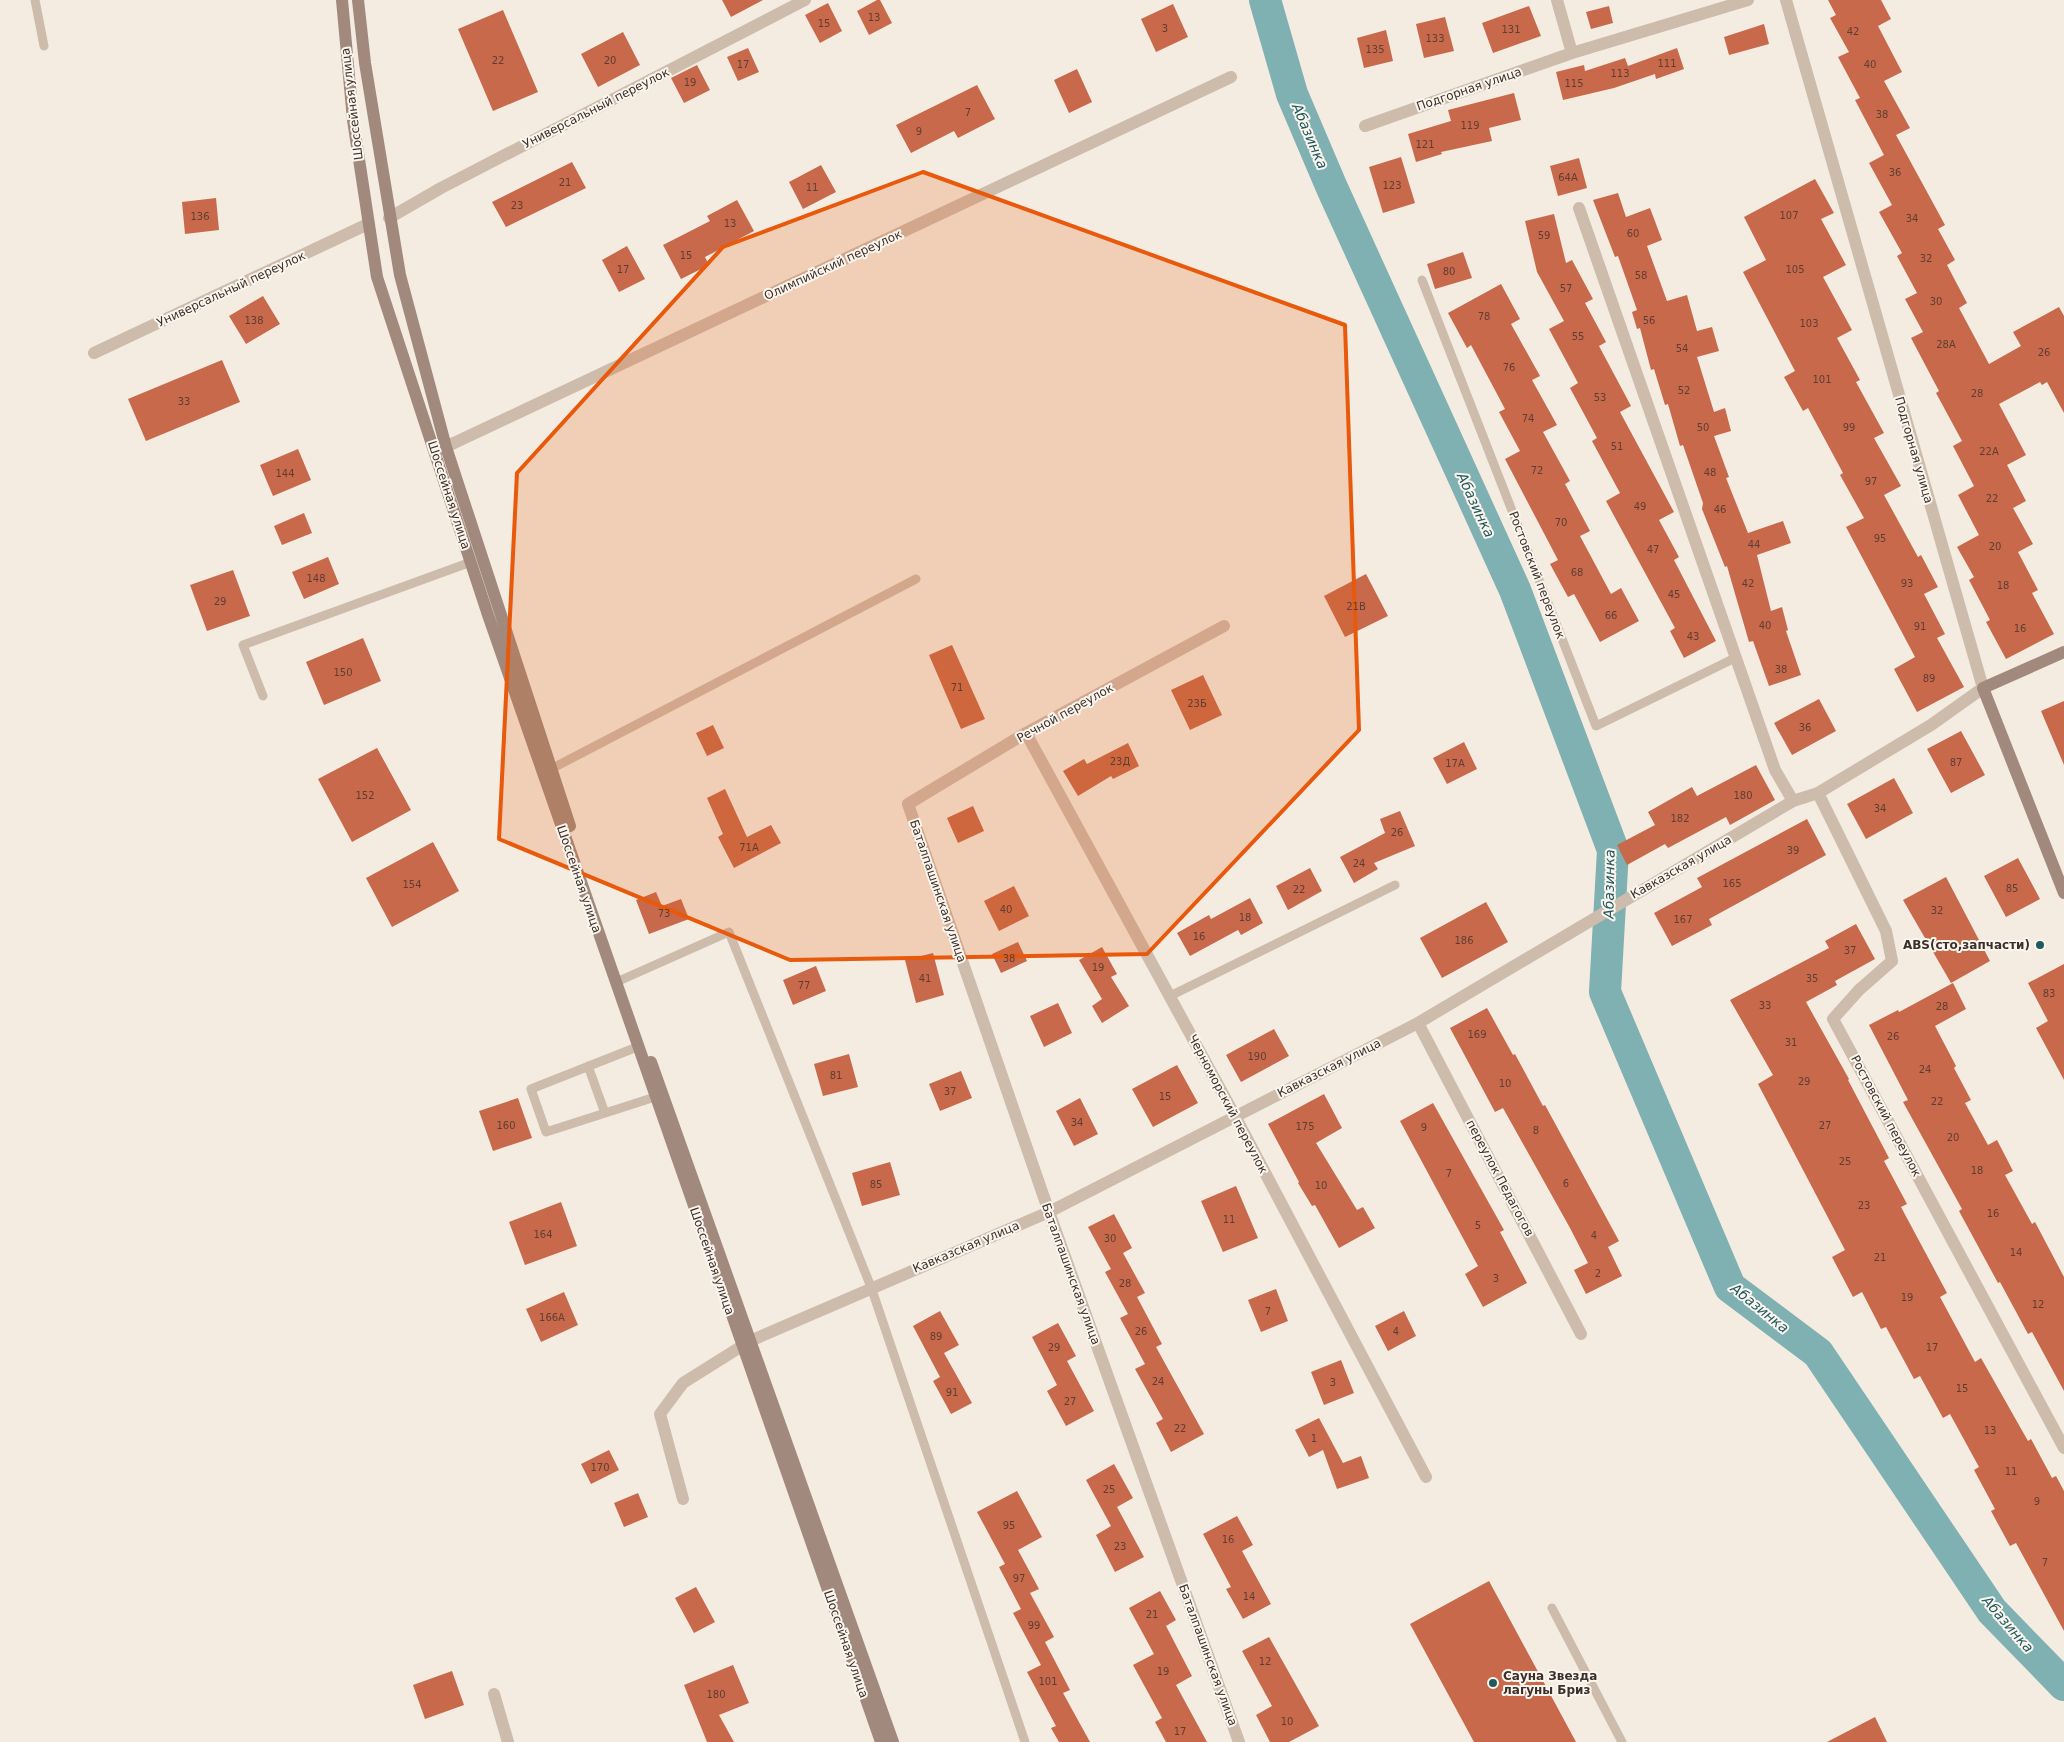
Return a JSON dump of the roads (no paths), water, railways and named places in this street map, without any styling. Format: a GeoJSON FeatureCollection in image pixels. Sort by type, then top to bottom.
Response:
{"type":"FeatureCollection","features":[{"type":"Feature","properties":{"kind":"main road","name":"Шоссейная улица"},"geometry":{"type":"LineString","coordinates":[[342,0],[353,120],[377,276],[440,450],[551,769],[621,980],[663,1094],[881,1742]]}},
{"type":"Feature","properties":{"kind":"main road","name":"Шоссейная улица"},"geometry":{"type":"LineString","coordinates":[[358,0],[365,63],[389,218],[400,275],[440,450],[471,562],[654,1097],[893,1742]]}},
{"type":"Feature","properties":{"kind":"main road","name":"Кавказская улица"},"geometry":{"type":"LineString","coordinates":[[1983,688],[2064,652]]}},
{"type":"Feature","properties":{"kind":"main road","name":"Подгорная улица"},"geometry":{"type":"LineString","coordinates":[[1983,688],[2064,893]]}},
{"type":"Feature","properties":{"kind":"street","name":"Универсальный переулок"},"geometry":{"type":"LineString","coordinates":[[389,218],[441,188],[805,0]]}},
{"type":"Feature","properties":{"kind":"street"},"geometry":{"type":"LineString","coordinates":[[1557,0],[1572,53]]}},
{"type":"Feature","properties":{"kind":"street","name":"Подгорная улица"},"geometry":{"type":"LineString","coordinates":[[1365,126],[1572,53],[1748,0]]}},
{"type":"Feature","properties":{"kind":"street","name":"Подгорная улица"},"geometry":{"type":"LineString","coordinates":[[1786,0],[1983,688]]}},
{"type":"Feature","properties":{"kind":"street","name":"Олимпийский переулок"},"geometry":{"type":"LineString","coordinates":[[440,450],[1231,77]]}},
{"type":"Feature","properties":{"kind":"street"},"geometry":{"type":"LineString","coordinates":[[1579,208],[1775,770],[1793,801]]}},
{"type":"Feature","properties":{"kind":"street","name":"Универсальный переулок"},"geometry":{"type":"LineString","coordinates":[[94,353],[368,224]]}},
{"type":"Feature","properties":{"kind":"street","name":"Речной переулок"},"geometry":{"type":"LineString","coordinates":[[908,804],[1026,733],[1224,626]]}},
{"type":"Feature","properties":{"kind":"street","name":"Кавказская улица"},"geometry":{"type":"LineString","coordinates":[[684,1498],[660,1414],[683,1383],[746,1344],[871,1287],[1049,1212],[1418,1023],[1793,801],[1818,793],[1930,725],[1983,688]]}},
{"type":"Feature","properties":{"kind":"street","name":"Черноморский переулок"},"geometry":{"type":"LineString","coordinates":[[1026,733],[1236,1116],[1426,1477]]}},
{"type":"Feature","properties":{"kind":"street","name":"Ростовский переулок"},"geometry":{"type":"LineString","coordinates":[[1818,793],[1886,931],[1892,961],[1859,990],[1834,1019],[2064,1448]]}},
{"type":"Feature","properties":{"kind":"street","name":"Баталпашинская улица"},"geometry":{"type":"LineString","coordinates":[[908,804],[1049,1212],[1239,1742]]}},
{"type":"Feature","properties":{"kind":"street","name":"переулок Педагогов"},"geometry":{"type":"LineString","coordinates":[[1418,1023],[1581,1334]]}},
{"type":"Feature","properties":{"kind":"street"},"geometry":{"type":"LineString","coordinates":[[494,1694],[508,1742]]}},
{"type":"Feature","properties":{"kind":"lane"},"geometry":{"type":"LineString","coordinates":[[35,0],[44,46]]}},
{"type":"Feature","properties":{"kind":"lane","name":"Ростовский переулок"},"geometry":{"type":"LineString","coordinates":[[1422,280],[1596,726],[1736,658]]}},
{"type":"Feature","properties":{"kind":"lane"},"geometry":{"type":"LineString","coordinates":[[263,696],[243,645],[471,562]]}},
{"type":"Feature","properties":{"kind":"lane"},"geometry":{"type":"LineString","coordinates":[[551,769],[916,579]]}},
{"type":"Feature","properties":{"kind":"lane"},"geometry":{"type":"LineString","coordinates":[[1170,996],[1395,885]]}},
{"type":"Feature","properties":{"kind":"lane"},"geometry":{"type":"LineString","coordinates":[[621,980],[729,932],[871,1287],[1025,1742]]}},
{"type":"Feature","properties":{"kind":"lane"},"geometry":{"type":"LineString","coordinates":[[637,1046],[531,1089],[546,1132],[654,1097]]}},
{"type":"Feature","properties":{"kind":"lane"},"geometry":{"type":"LineString","coordinates":[[588,1066],[605,1113]]}},
{"type":"Feature","properties":{"kind":"lane"},"geometry":{"type":"LineString","coordinates":[[1552,1608],[1622,1742]]}},
{"type":"Feature","properties":{"kind":"waterway","name":"Абазинка"},"geometry":{"type":"LineString","coordinates":[[1265,0],[1292,94],[1332,188],[1515,590],[1613,850],[1605,992],[1730,1287],[1818,1353],[1992,1611],[2064,1685]]}},
{"type":"Feature","properties":{"kind":"place","name":"ABS(сто,запчасти)"},"geometry":{"type":"Point","coordinates":[2040,945]}},
{"type":"Feature","properties":{"kind":"place","name":"Сауна Звезда лагуны Бриз"},"geometry":{"type":"Point","coordinates":[1493,1683]}}]}
